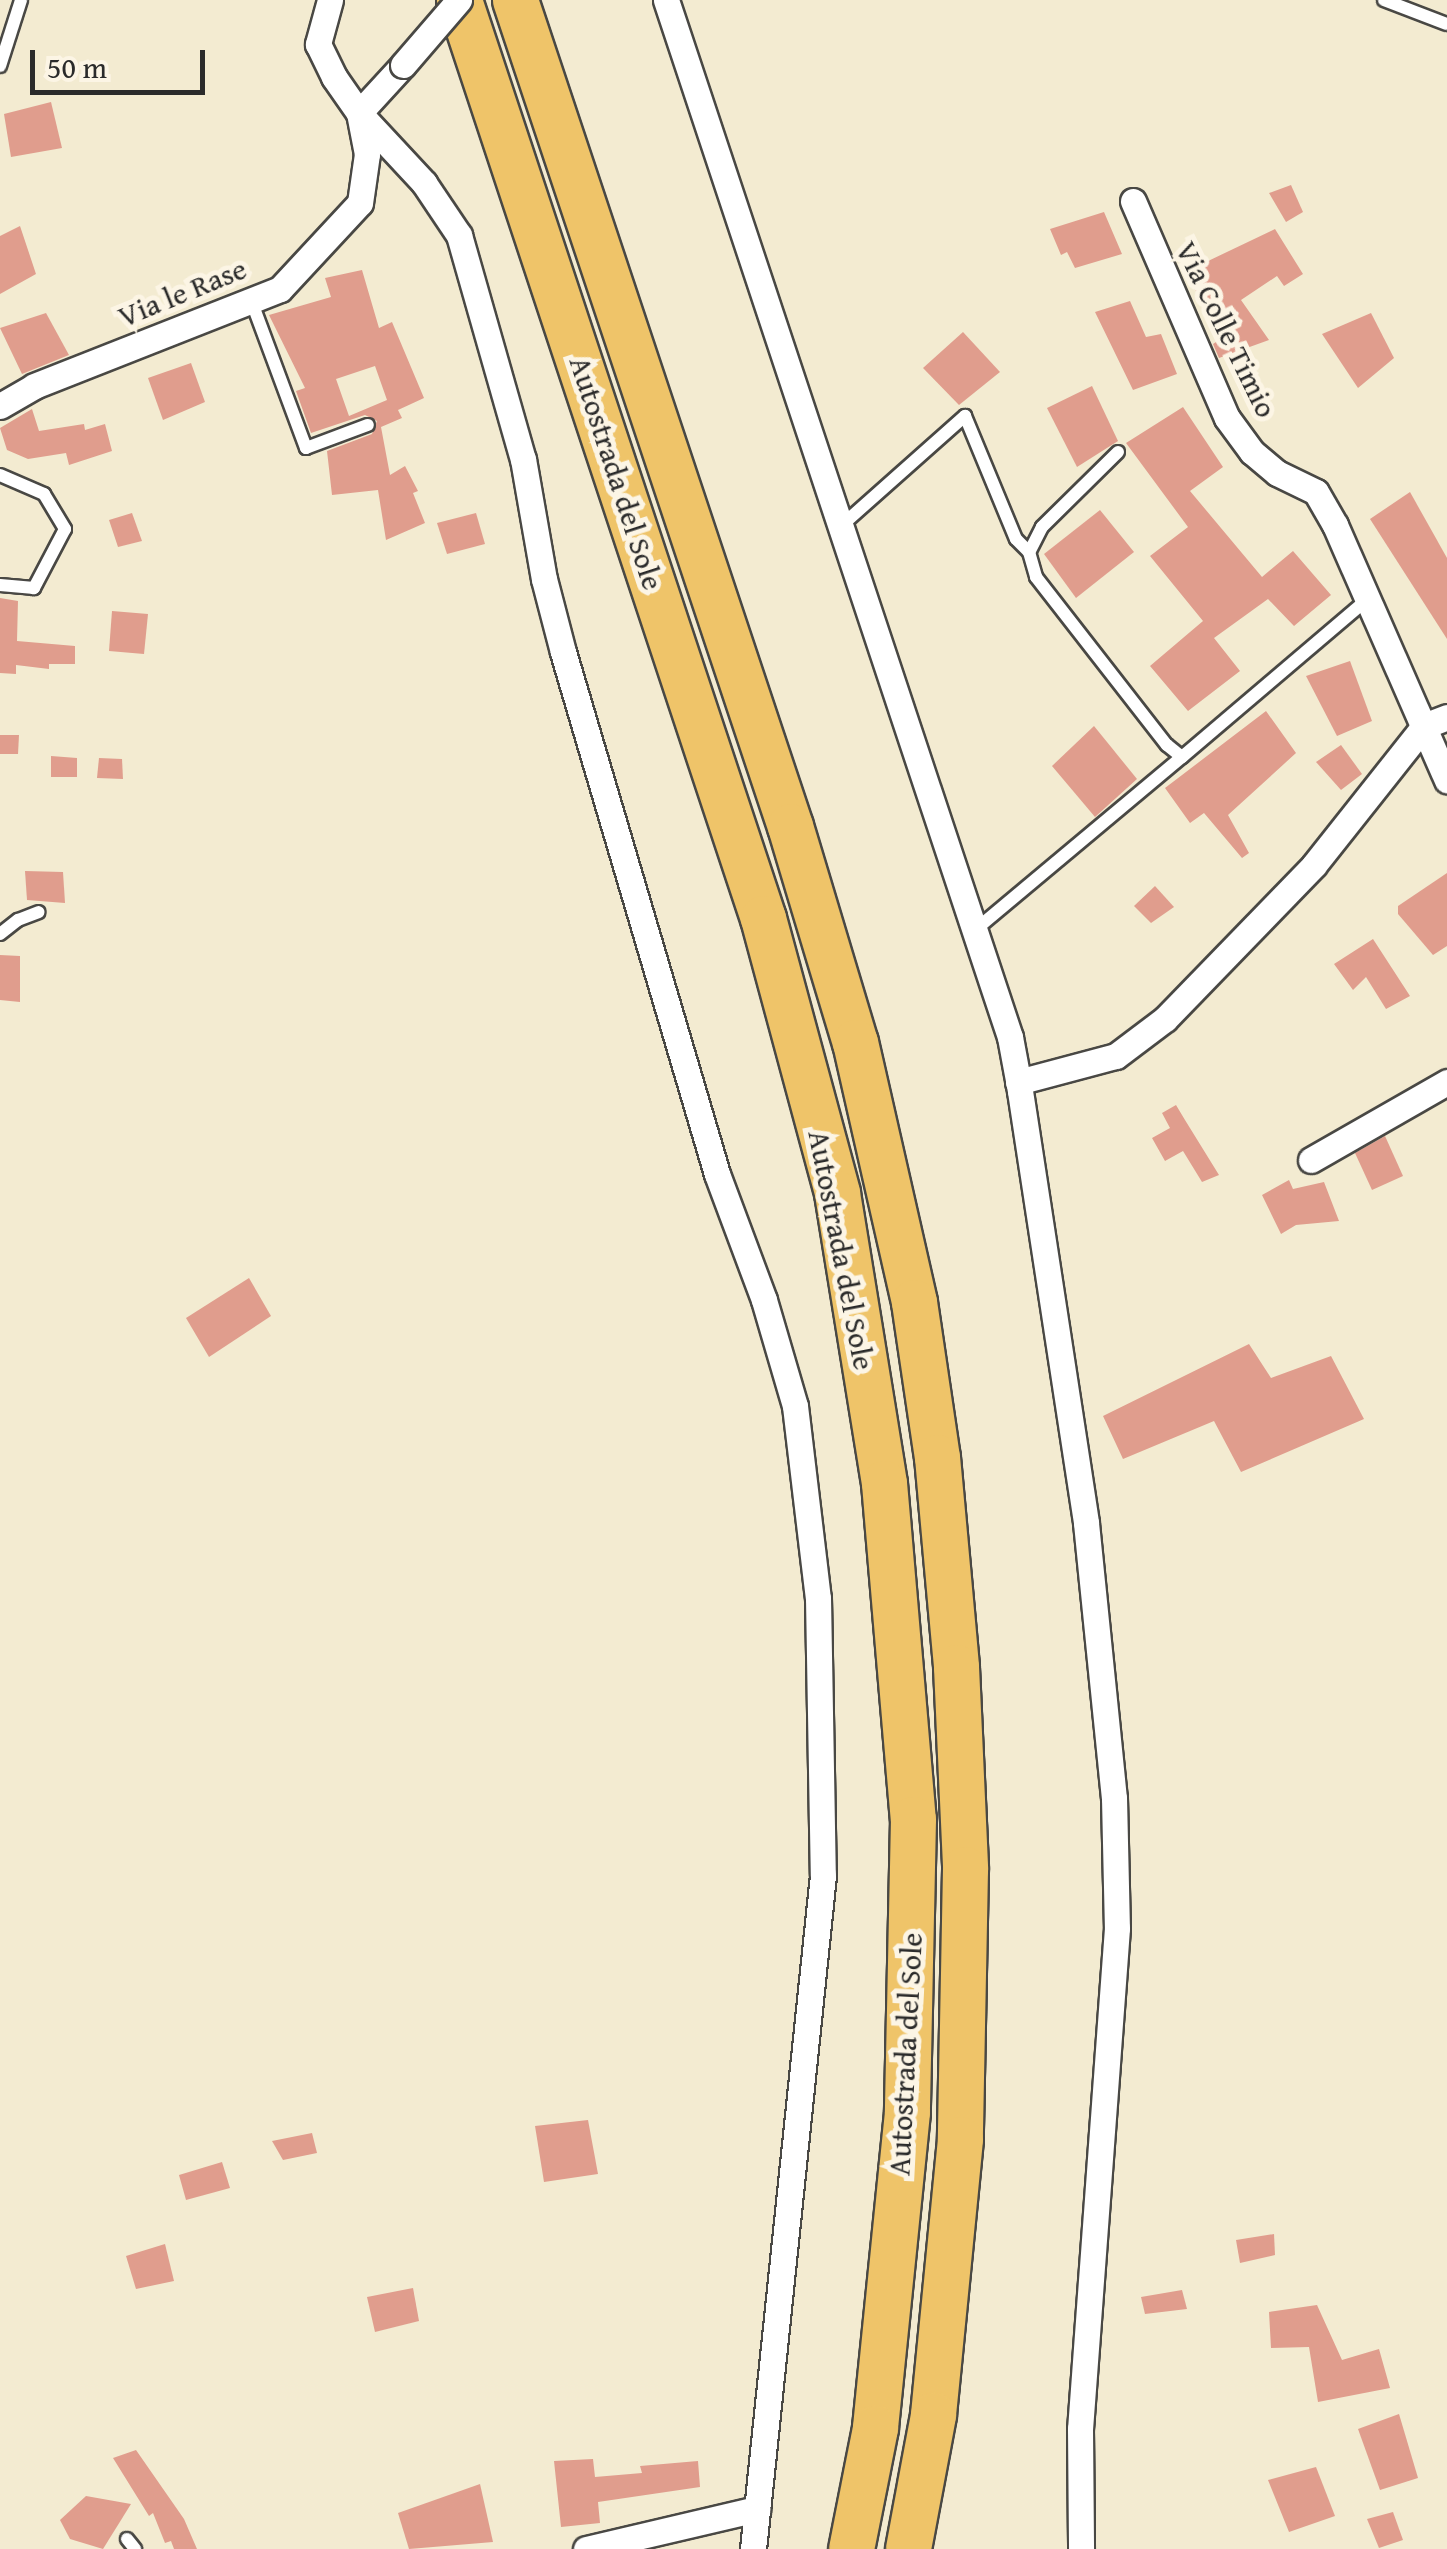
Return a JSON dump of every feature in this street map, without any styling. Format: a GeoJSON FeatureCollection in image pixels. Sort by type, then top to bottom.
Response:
{"type":"FeatureCollection","features":[{"type":"Feature","properties":{"kind":"highway","name":"Autostrada del Sole"},"geometry":{"type":"LineString","coordinates":[[459,0],[764,918],[837,1193],[884,1483],[913,1820],[907,2112],[875,2428],[852,2549]]}},
{"type":"Feature","properties":{"kind":"highway","name":"Autostrada del Sole"},"geometry":{"type":"LineString","coordinates":[[515,0],[790,826],[855,1042],[914,1302],[937,1457],[956,1667],[965,1870],[960,2140],[933,2415],[908,2549]]}},
{"type":"Feature","properties":{"kind":"street"},"geometry":{"type":"LineString","coordinates":[[330,0],[318,44],[359,113],[424,183],[460,236],[522,459],[544,578],[563,652],[718,1174],[764,1300],[795,1406],[818,1598],[823,1875],[753,2549]]}},
{"type":"Feature","properties":{"kind":"street"},"geometry":{"type":"LineString","coordinates":[[359,113],[459,0]]}},
{"type":"Feature","properties":{"kind":"street"},"geometry":{"type":"LineString","coordinates":[[666,0],[1010,1037],[1018,1082],[1086,1522],[1114,1798],[1117,1928],[1080,2429],[1081,2549]]}},
{"type":"Feature","properties":{"kind":"street","name":"Via le Rase"},"geometry":{"type":"LineString","coordinates":[[3,397],[280,288],[360,203],[366,154],[359,113]]}},
{"type":"Feature","properties":{"kind":"street","name":"Via Colle Timio"},"geometry":{"type":"LineString","coordinates":[[1133,201],[1228,418],[1252,452],[1276,473],[1316,492],[1436,722],[1447,780]]}},
{"type":"Feature","properties":{"kind":"street"},"geometry":{"type":"LineString","coordinates":[[1018,1082],[1116,1056],[1165,1019],[1314,866],[1436,722]]}},
{"type":"Feature","properties":{"kind":"street"},"geometry":{"type":"LineString","coordinates":[[1311,1160],[1447,1082]]}},
{"type":"Feature","properties":{"kind":"street"},"geometry":{"type":"LineString","coordinates":[[586,2549],[757,2510]]}},
{"type":"Feature","properties":{"kind":"lane"},"geometry":{"type":"LineString","coordinates":[[0,66],[21,0]]}},
{"type":"Feature","properties":{"kind":"lane"},"geometry":{"type":"LineString","coordinates":[[1384,0],[1447,24]]}},
{"type":"Feature","properties":{"kind":"lane"},"geometry":{"type":"LineString","coordinates":[[251,300],[306,448],[368,425]]}},
{"type":"Feature","properties":{"kind":"lane"},"geometry":{"type":"LineString","coordinates":[[840,526],[965,416],[1016,539],[1029,552],[1036,577],[1167,746],[1182,757]]}},
{"type":"Feature","properties":{"kind":"lane"},"geometry":{"type":"LineString","coordinates":[[1029,552],[1042,527],[1118,452]]}},
{"type":"Feature","properties":{"kind":"lane"},"geometry":{"type":"LineString","coordinates":[[0,474],[44,494],[65,529],[34,588],[0,585]]}},
{"type":"Feature","properties":{"kind":"lane"},"geometry":{"type":"LineString","coordinates":[[974,930],[1369,598]]}},
{"type":"Feature","properties":{"kind":"lane"},"geometry":{"type":"LineString","coordinates":[[0,934],[18,920],[39,912]]}},
{"type":"Feature","properties":{"kind":"building"},"geometry":{"type":"Polygon","coordinates":[[[51,102],[62,148],[11,157],[4,114],[51,102]]]}},
{"type":"Feature","properties":{"kind":"building"},"geometry":{"type":"Polygon","coordinates":[[[1291,185],[1303,212],[1286,222],[1269,193],[1291,185]]]}},
{"type":"Feature","properties":{"kind":"building"},"geometry":{"type":"Polygon","coordinates":[[[1104,212],[1122,254],[1075,268],[1067,252],[1061,255],[1050,229],[1104,212]]]}},
{"type":"Feature","properties":{"kind":"building"},"geometry":{"type":"Polygon","coordinates":[[[20,226],[36,274],[0,294],[0,236],[20,226]]]}},
{"type":"Feature","properties":{"kind":"building"},"geometry":{"type":"Polygon","coordinates":[[[1275,229],[1303,274],[1284,286],[1277,276],[1241,300],[1269,340],[1219,358],[1213,344],[1227,335],[1183,273],[1275,229]]]}},
{"type":"Feature","properties":{"kind":"building"},"geometry":{"type":"Polygon","coordinates":[[[362,270],[379,328],[392,322],[424,398],[398,410],[402,418],[381,427],[390,475],[405,466],[418,491],[413,493],[425,523],[386,540],[378,490],[332,495],[327,451],[372,434],[377,421],[365,415],[311,433],[296,391],[305,388],[269,315],[331,297],[325,278],[362,270]],[[375,366],[336,379],[349,416],[387,400],[375,366]]]}},
{"type":"Feature","properties":{"kind":"building"},"geometry":{"type":"Polygon","coordinates":[[[1130,301],[1146,337],[1161,334],[1177,374],[1133,390],[1095,312],[1130,301]]]}},
{"type":"Feature","properties":{"kind":"building"},"geometry":{"type":"Polygon","coordinates":[[[46,313],[69,355],[22,374],[0,328],[46,313]]]}},
{"type":"Feature","properties":{"kind":"building"},"geometry":{"type":"Polygon","coordinates":[[[1371,313],[1394,358],[1358,388],[1322,334],[1371,313]]]}},
{"type":"Feature","properties":{"kind":"building"},"geometry":{"type":"Polygon","coordinates":[[[963,332],[1000,372],[959,405],[923,368],[963,332]]]}},
{"type":"Feature","properties":{"kind":"building"},"geometry":{"type":"Polygon","coordinates":[[[191,363],[205,402],[163,420],[148,378],[191,363]]]}},
{"type":"Feature","properties":{"kind":"building"},"geometry":{"type":"Polygon","coordinates":[[[1092,386],[1118,441],[1077,467],[1047,408],[1092,386]]]}},
{"type":"Feature","properties":{"kind":"building"},"geometry":{"type":"Polygon","coordinates":[[[1183,407],[1223,467],[1190,491],[1262,577],[1293,551],[1331,595],[1294,626],[1268,599],[1214,638],[1240,671],[1188,711],[1150,666],[1203,621],[1150,556],[1188,527],[1126,443],[1183,407]]]}},
{"type":"Feature","properties":{"kind":"building"},"geometry":{"type":"Polygon","coordinates":[[[32,409],[39,431],[84,424],[85,430],[105,424],[112,451],[69,465],[66,453],[28,459],[7,450],[0,428],[32,409]]]}},
{"type":"Feature","properties":{"kind":"building"},"geometry":{"type":"Polygon","coordinates":[[[1410,492],[1447,558],[1447,639],[1370,519],[1410,492]]]}},
{"type":"Feature","properties":{"kind":"building"},"geometry":{"type":"Polygon","coordinates":[[[1100,510],[1134,552],[1076,598],[1044,554],[1100,510]]]}},
{"type":"Feature","properties":{"kind":"building"},"geometry":{"type":"Polygon","coordinates":[[[132,513],[142,541],[118,547],[109,520],[132,513]]]}},
{"type":"Feature","properties":{"kind":"building"},"geometry":{"type":"Polygon","coordinates":[[[476,513],[485,544],[447,554],[437,523],[476,513]]]}},
{"type":"Feature","properties":{"kind":"building"},"geometry":{"type":"Polygon","coordinates":[[[0,598],[18,601],[17,641],[75,646],[75,664],[49,664],[49,669],[16,665],[16,674],[0,673],[0,598]]]}},
{"type":"Feature","properties":{"kind":"building"},"geometry":{"type":"Polygon","coordinates":[[[112,611],[148,614],[144,654],[109,651],[112,611]]]}},
{"type":"Feature","properties":{"kind":"building"},"geometry":{"type":"Polygon","coordinates":[[[1350,661],[1372,721],[1337,736],[1306,676],[1350,661]]]}},
{"type":"Feature","properties":{"kind":"building"},"geometry":{"type":"Polygon","coordinates":[[[1266,711],[1296,753],[1228,815],[1249,853],[1242,858],[1204,813],[1190,823],[1165,788],[1266,711]]]}},
{"type":"Feature","properties":{"kind":"building"},"geometry":{"type":"Polygon","coordinates":[[[1094,726],[1137,779],[1095,817],[1052,766],[1094,726]]]}},
{"type":"Feature","properties":{"kind":"building"},"geometry":{"type":"Polygon","coordinates":[[[0,735],[19,735],[18,754],[0,754],[0,735]]]}},
{"type":"Feature","properties":{"kind":"building"},"geometry":{"type":"Polygon","coordinates":[[[1341,745],[1362,774],[1341,790],[1316,762],[1341,745]]]}},
{"type":"Feature","properties":{"kind":"building"},"geometry":{"type":"Polygon","coordinates":[[[51,756],[77,758],[77,777],[51,777],[51,756]]]}},
{"type":"Feature","properties":{"kind":"building"},"geometry":{"type":"Polygon","coordinates":[[[99,758],[122,759],[123,779],[97,778],[99,758]]]}},
{"type":"Feature","properties":{"kind":"building"},"geometry":{"type":"Polygon","coordinates":[[[25,871],[63,872],[65,903],[27,900],[25,871]]]}},
{"type":"Feature","properties":{"kind":"building"},"geometry":{"type":"Polygon","coordinates":[[[1447,873],[1447,946],[1433,955],[1398,914],[1398,906],[1447,873]]]}},
{"type":"Feature","properties":{"kind":"building"},"geometry":{"type":"Polygon","coordinates":[[[1155,886],[1174,907],[1151,923],[1134,906],[1155,886]]]}},
{"type":"Feature","properties":{"kind":"building"},"geometry":{"type":"Polygon","coordinates":[[[1373,939],[1410,996],[1386,1009],[1366,977],[1353,990],[1334,964],[1373,939]]]}},
{"type":"Feature","properties":{"kind":"building"},"geometry":{"type":"Polygon","coordinates":[[[0,955],[20,956],[20,1002],[0,1000],[0,955]]]}},
{"type":"Feature","properties":{"kind":"building"},"geometry":{"type":"Polygon","coordinates":[[[1176,1105],[1219,1175],[1202,1182],[1183,1151],[1165,1161],[1152,1138],[1170,1128],[1162,1113],[1176,1105]]]}},
{"type":"Feature","properties":{"kind":"building"},"geometry":{"type":"Polygon","coordinates":[[[1385,1136],[1403,1176],[1372,1190],[1355,1153],[1385,1136]]]}},
{"type":"Feature","properties":{"kind":"building"},"geometry":{"type":"Polygon","coordinates":[[[1289,1180],[1293,1189],[1324,1182],[1339,1221],[1296,1225],[1281,1234],[1262,1195],[1289,1180]]]}},
{"type":"Feature","properties":{"kind":"building"},"geometry":{"type":"Polygon","coordinates":[[[249,1278],[271,1316],[209,1357],[186,1318],[249,1278]]]}},
{"type":"Feature","properties":{"kind":"building"},"geometry":{"type":"Polygon","coordinates":[[[1249,1344],[1271,1378],[1331,1356],[1364,1419],[1241,1472],[1214,1421],[1123,1459],[1103,1416],[1249,1344]]]}},
{"type":"Feature","properties":{"kind":"building"},"geometry":{"type":"Polygon","coordinates":[[[588,2120],[598,2174],[544,2182],[535,2126],[588,2120]]]}},
{"type":"Feature","properties":{"kind":"building"},"geometry":{"type":"Polygon","coordinates":[[[312,2133],[317,2153],[283,2160],[272,2141],[312,2133]]]}},
{"type":"Feature","properties":{"kind":"building"},"geometry":{"type":"Polygon","coordinates":[[[222,2162],[230,2188],[186,2200],[179,2175],[222,2162]]]}},
{"type":"Feature","properties":{"kind":"building"},"geometry":{"type":"Polygon","coordinates":[[[1274,2234],[1275,2255],[1240,2263],[1236,2240],[1274,2234]]]}},
{"type":"Feature","properties":{"kind":"building"},"geometry":{"type":"Polygon","coordinates":[[[165,2244],[174,2281],[136,2289],[126,2256],[165,2244]]]}},
{"type":"Feature","properties":{"kind":"building"},"geometry":{"type":"Polygon","coordinates":[[[413,2288],[419,2321],[375,2332],[367,2297],[413,2288]]]}},
{"type":"Feature","properties":{"kind":"building"},"geometry":{"type":"Polygon","coordinates":[[[1182,2290],[1187,2309],[1145,2314],[1141,2297],[1182,2290]]]}},
{"type":"Feature","properties":{"kind":"building"},"geometry":{"type":"Polygon","coordinates":[[[1317,2305],[1342,2360],[1379,2349],[1390,2388],[1318,2402],[1309,2347],[1271,2348],[1269,2312],[1317,2305]]]}},
{"type":"Feature","properties":{"kind":"building"},"geometry":{"type":"Polygon","coordinates":[[[1399,2414],[1418,2478],[1380,2490],[1358,2429],[1399,2414]]]}},
{"type":"Feature","properties":{"kind":"building"},"geometry":{"type":"Polygon","coordinates":[[[136,2450],[184,2519],[197,2549],[174,2549],[171,2541],[165,2543],[153,2513],[149,2516],[113,2458],[136,2450]]]}},
{"type":"Feature","properties":{"kind":"building"},"geometry":{"type":"Polygon","coordinates":[[[593,2459],[595,2477],[642,2473],[640,2466],[698,2461],[700,2487],[598,2502],[600,2523],[561,2527],[554,2461],[593,2459]]]}},
{"type":"Feature","properties":{"kind":"building"},"geometry":{"type":"Polygon","coordinates":[[[1316,2467],[1335,2516],[1289,2532],[1268,2480],[1316,2467]]]}},
{"type":"Feature","properties":{"kind":"building"},"geometry":{"type":"Polygon","coordinates":[[[480,2484],[493,2542],[409,2549],[398,2513],[480,2484]]]}},
{"type":"Feature","properties":{"kind":"building"},"geometry":{"type":"Polygon","coordinates":[[[86,2496],[131,2504],[103,2549],[70,2539],[60,2520],[86,2496]]]}},
{"type":"Feature","properties":{"kind":"building"},"geometry":{"type":"Polygon","coordinates":[[[1393,2512],[1403,2540],[1379,2548],[1367,2519],[1393,2512]]]}}]}
